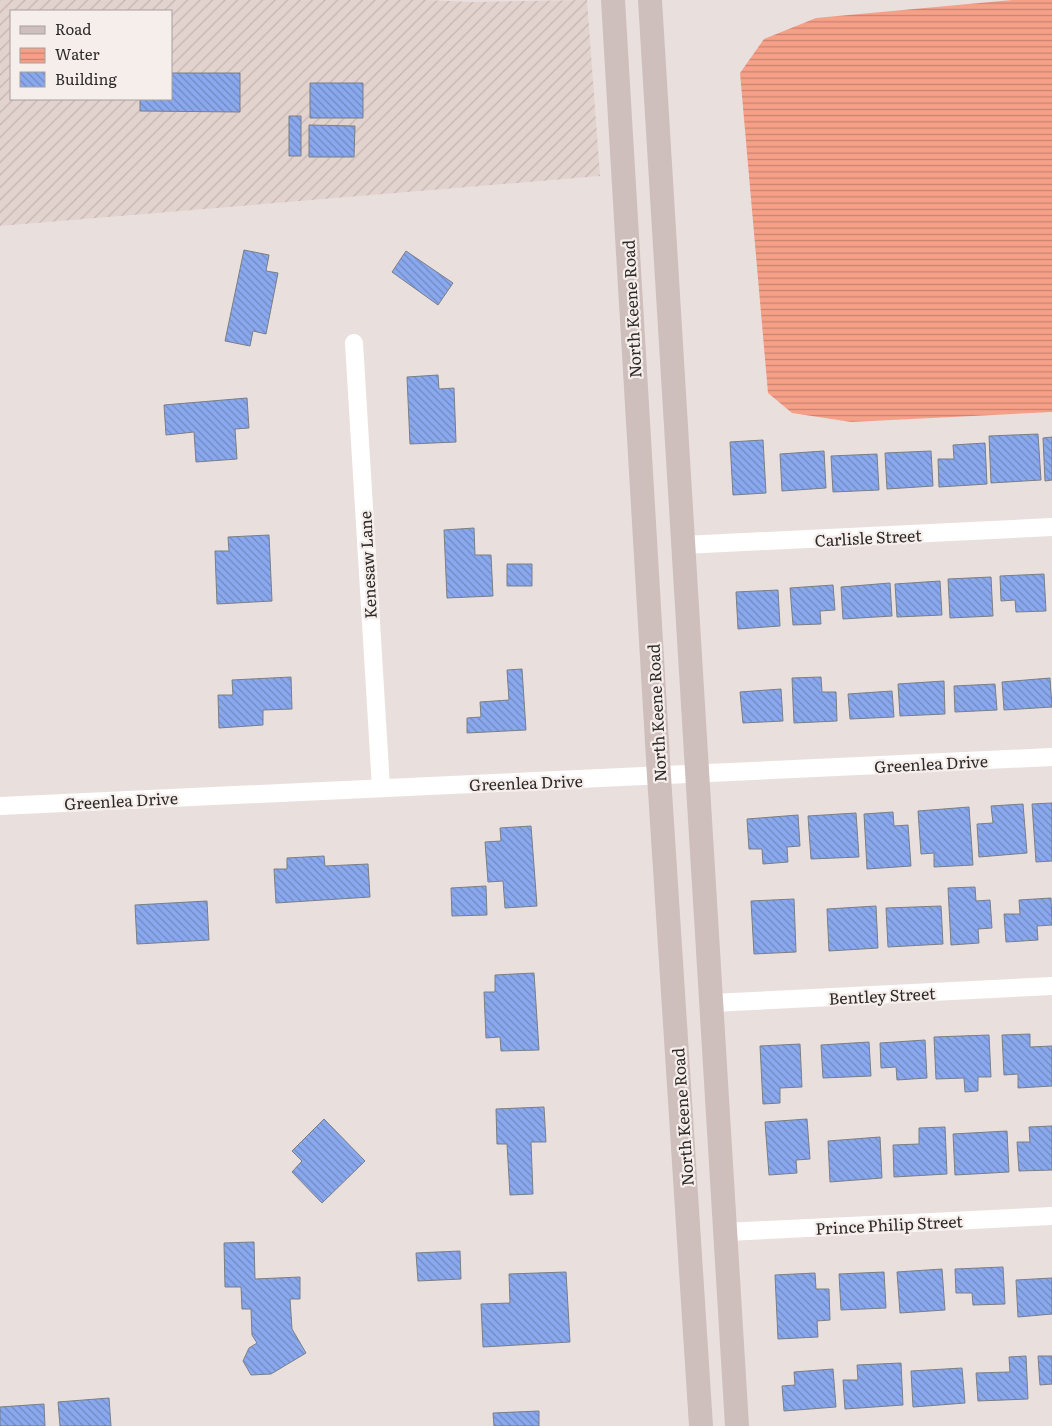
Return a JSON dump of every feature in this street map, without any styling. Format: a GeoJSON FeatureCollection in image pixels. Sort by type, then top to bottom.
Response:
{"type":"FeatureCollection","features":[{"type":"Feature","properties":{"kind":"main road","name":"North Keene Road"},"geometry":{"type":"LineString","coordinates":[[613,0],[700,1426]]}},
{"type":"Feature","properties":{"kind":"main road"},"geometry":{"type":"LineString","coordinates":[[650,0],[737,1426]]}},
{"type":"Feature","properties":{"kind":"street","name":"Kenesaw Lane"},"geometry":{"type":"LineString","coordinates":[[354,343],[381,788]]}},
{"type":"Feature","properties":{"kind":"street","name":"Carlisle Street"},"geometry":{"type":"LineString","coordinates":[[684,545],[1052,527]]}},
{"type":"Feature","properties":{"kind":"street","name":"Greenlea Drive"},"geometry":{"type":"LineString","coordinates":[[0,806],[1052,757]]}},
{"type":"Feature","properties":{"kind":"street","name":"Bentley Street"},"geometry":{"type":"LineString","coordinates":[[712,1003],[1052,986]]}},
{"type":"Feature","properties":{"kind":"street","name":"Prince Philip Street"},"geometry":{"type":"LineString","coordinates":[[726,1232],[1052,1216]]}},
{"type":"Feature","properties":{"kind":"shaded area"},"geometry":{"type":"Polygon","coordinates":[[[0,0],[426,0],[472,2],[587,0],[600,176],[0,226],[0,0]]]}},
{"type":"Feature","properties":{"kind":"water"},"geometry":{"type":"Polygon","coordinates":[[[1012,0],[1052,0],[1052,412],[851,422],[792,413],[768,393],[740,73],[764,39],[816,18],[1012,0]]]}},
{"type":"Feature","properties":{"kind":"building"},"geometry":{"type":"Polygon","coordinates":[[[172,73],[240,73],[240,112],[140,111],[140,100],[172,100],[172,73]]]}},
{"type":"Feature","properties":{"kind":"building"},"geometry":{"type":"Polygon","coordinates":[[[310,83],[363,83],[363,118],[310,118],[310,83]]]}},
{"type":"Feature","properties":{"kind":"building"},"geometry":{"type":"Polygon","coordinates":[[[289,116],[301,116],[301,156],[289,156],[289,116]]]}},
{"type":"Feature","properties":{"kind":"building"},"geometry":{"type":"Polygon","coordinates":[[[309,125],[355,126],[354,157],[309,157],[309,125]]]}},
{"type":"Feature","properties":{"kind":"building"},"geometry":{"type":"Polygon","coordinates":[[[244,250],[269,255],[266,271],[278,273],[266,334],[253,331],[250,346],[225,341],[244,250]]]}},
{"type":"Feature","properties":{"kind":"building"},"geometry":{"type":"Polygon","coordinates":[[[406,251],[453,283],[438,305],[392,272],[406,251]]]}},
{"type":"Feature","properties":{"kind":"building"},"geometry":{"type":"Polygon","coordinates":[[[438,375],[439,389],[454,388],[456,442],[410,444],[407,377],[438,375]]]}},
{"type":"Feature","properties":{"kind":"building"},"geometry":{"type":"Polygon","coordinates":[[[247,398],[249,428],[235,429],[237,459],[196,462],[194,432],[166,435],[164,405],[247,398]]]}},
{"type":"Feature","properties":{"kind":"building"},"geometry":{"type":"Polygon","coordinates":[[[1038,434],[1041,480],[991,483],[989,436],[1038,434]]]}},
{"type":"Feature","properties":{"kind":"building"},"geometry":{"type":"Polygon","coordinates":[[[1052,437],[1052,480],[1045,481],[1043,438],[1052,437]]]}},
{"type":"Feature","properties":{"kind":"building"},"geometry":{"type":"Polygon","coordinates":[[[763,440],[766,493],[733,495],[730,442],[763,440]]]}},
{"type":"Feature","properties":{"kind":"building"},"geometry":{"type":"Polygon","coordinates":[[[985,443],[987,484],[939,487],[938,459],[954,459],[953,445],[985,443]]]}},
{"type":"Feature","properties":{"kind":"building"},"geometry":{"type":"Polygon","coordinates":[[[824,451],[826,488],[782,491],[780,454],[824,451]]]}},
{"type":"Feature","properties":{"kind":"building"},"geometry":{"type":"Polygon","coordinates":[[[931,451],[933,486],[887,489],[885,453],[931,451]]]}},
{"type":"Feature","properties":{"kind":"building"},"geometry":{"type":"Polygon","coordinates":[[[877,454],[879,490],[833,492],[831,456],[877,454]]]}},
{"type":"Feature","properties":{"kind":"building"},"geometry":{"type":"Polygon","coordinates":[[[474,528],[475,555],[491,555],[493,596],[447,598],[444,530],[474,528]]]}},
{"type":"Feature","properties":{"kind":"building"},"geometry":{"type":"Polygon","coordinates":[[[269,535],[272,601],[217,604],[215,551],[229,551],[228,537],[269,535]]]}},
{"type":"Feature","properties":{"kind":"building"},"geometry":{"type":"Polygon","coordinates":[[[507,564],[532,564],[532,586],[507,586],[507,564]]]}},
{"type":"Feature","properties":{"kind":"building"},"geometry":{"type":"Polygon","coordinates":[[[1044,574],[1046,611],[1016,612],[1015,600],[1001,601],[1000,576],[1044,574]]]}},
{"type":"Feature","properties":{"kind":"building"},"geometry":{"type":"Polygon","coordinates":[[[991,577],[993,616],[950,618],[948,579],[991,577]]]}},
{"type":"Feature","properties":{"kind":"building"},"geometry":{"type":"Polygon","coordinates":[[[940,581],[942,615],[897,617],[895,584],[940,581]]]}},
{"type":"Feature","properties":{"kind":"building"},"geometry":{"type":"Polygon","coordinates":[[[890,583],[892,616],[843,619],[841,587],[890,583]]]}},
{"type":"Feature","properties":{"kind":"building"},"geometry":{"type":"Polygon","coordinates":[[[833,585],[835,610],[820,611],[821,624],[793,625],[790,588],[833,585]]]}},
{"type":"Feature","properties":{"kind":"building"},"geometry":{"type":"Polygon","coordinates":[[[778,590],[780,626],[738,629],[736,592],[778,590]]]}},
{"type":"Feature","properties":{"kind":"building"},"geometry":{"type":"Polygon","coordinates":[[[522,669],[526,730],[467,733],[467,718],[481,717],[480,702],[509,700],[507,670],[522,669]]]}},
{"type":"Feature","properties":{"kind":"building"},"geometry":{"type":"Polygon","coordinates":[[[291,677],[292,709],[263,710],[263,725],[219,728],[218,695],[233,695],[232,680],[291,677]]]}},
{"type":"Feature","properties":{"kind":"building"},"geometry":{"type":"Polygon","coordinates":[[[821,677],[822,692],[836,692],[837,721],[794,723],[792,678],[821,677]]]}},
{"type":"Feature","properties":{"kind":"building"},"geometry":{"type":"Polygon","coordinates":[[[1050,678],[1052,707],[1004,710],[1002,682],[1050,678]]]}},
{"type":"Feature","properties":{"kind":"building"},"geometry":{"type":"Polygon","coordinates":[[[944,681],[945,714],[900,716],[898,684],[944,681]]]}},
{"type":"Feature","properties":{"kind":"building"},"geometry":{"type":"Polygon","coordinates":[[[995,684],[997,710],[955,712],[954,686],[995,684]]]}},
{"type":"Feature","properties":{"kind":"building"},"geometry":{"type":"Polygon","coordinates":[[[781,689],[783,721],[743,723],[740,692],[781,689]]]}},
{"type":"Feature","properties":{"kind":"building"},"geometry":{"type":"Polygon","coordinates":[[[892,691],[894,717],[850,719],[848,694],[892,691]]]}},
{"type":"Feature","properties":{"kind":"building"},"geometry":{"type":"Polygon","coordinates":[[[1052,803],[1052,861],[1036,862],[1032,804],[1052,803]]]}},
{"type":"Feature","properties":{"kind":"building"},"geometry":{"type":"Polygon","coordinates":[[[1023,804],[1027,853],[979,857],[977,824],[993,823],[991,806],[1023,804]]]}},
{"type":"Feature","properties":{"kind":"building"},"geometry":{"type":"Polygon","coordinates":[[[969,807],[973,865],[934,867],[934,853],[921,854],[918,811],[969,807]]]}},
{"type":"Feature","properties":{"kind":"building"},"geometry":{"type":"Polygon","coordinates":[[[893,812],[894,826],[908,825],[911,866],[867,869],[864,814],[893,812]]]}},
{"type":"Feature","properties":{"kind":"building"},"geometry":{"type":"Polygon","coordinates":[[[856,813],[859,857],[811,859],[808,816],[856,813]]]}},
{"type":"Feature","properties":{"kind":"building"},"geometry":{"type":"Polygon","coordinates":[[[798,815],[800,846],[787,847],[788,862],[763,864],[762,849],[749,849],[747,819],[798,815]]]}},
{"type":"Feature","properties":{"kind":"building"},"geometry":{"type":"Polygon","coordinates":[[[531,826],[537,906],[505,908],[503,881],[488,882],[485,842],[501,841],[500,828],[531,826]]]}},
{"type":"Feature","properties":{"kind":"building"},"geometry":{"type":"Polygon","coordinates":[[[324,856],[325,866],[368,864],[370,897],[276,903],[274,869],[287,869],[287,858],[324,856]]]}},
{"type":"Feature","properties":{"kind":"building"},"geometry":{"type":"Polygon","coordinates":[[[486,886],[487,915],[452,916],[451,888],[486,886]]]}},
{"type":"Feature","properties":{"kind":"building"},"geometry":{"type":"Polygon","coordinates":[[[975,887],[976,901],[990,900],[992,928],[978,929],[979,943],[951,945],[948,888],[975,887]]]}},
{"type":"Feature","properties":{"kind":"building"},"geometry":{"type":"Polygon","coordinates":[[[1051,898],[1052,925],[1037,926],[1038,940],[1006,942],[1004,914],[1020,914],[1019,900],[1051,898]]]}},
{"type":"Feature","properties":{"kind":"building"},"geometry":{"type":"Polygon","coordinates":[[[794,899],[796,952],[754,954],[751,901],[794,899]]]}},
{"type":"Feature","properties":{"kind":"building"},"geometry":{"type":"Polygon","coordinates":[[[207,901],[209,940],[137,944],[135,905],[207,901]]]}},
{"type":"Feature","properties":{"kind":"building"},"geometry":{"type":"Polygon","coordinates":[[[876,906],[878,948],[829,951],[827,909],[876,906]]]}},
{"type":"Feature","properties":{"kind":"building"},"geometry":{"type":"Polygon","coordinates":[[[941,906],[943,944],[888,947],[886,908],[941,906]]]}},
{"type":"Feature","properties":{"kind":"building"},"geometry":{"type":"Polygon","coordinates":[[[534,973],[539,1050],[501,1051],[500,1037],[486,1038],[484,992],[495,992],[495,975],[534,973]]]}},
{"type":"Feature","properties":{"kind":"building"},"geometry":{"type":"Polygon","coordinates":[[[1030,1034],[1030,1047],[1052,1046],[1052,1086],[1018,1088],[1018,1074],[1004,1075],[1002,1035],[1030,1034]]]}},
{"type":"Feature","properties":{"kind":"building"},"geometry":{"type":"Polygon","coordinates":[[[989,1035],[991,1077],[978,1077],[978,1091],[965,1092],[964,1078],[936,1079],[934,1037],[989,1035]]]}},
{"type":"Feature","properties":{"kind":"building"},"geometry":{"type":"Polygon","coordinates":[[[925,1040],[927,1078],[897,1080],[896,1067],[881,1068],[880,1043],[925,1040]]]}},
{"type":"Feature","properties":{"kind":"building"},"geometry":{"type":"Polygon","coordinates":[[[869,1042],[871,1076],[823,1078],[821,1045],[869,1042]]]}},
{"type":"Feature","properties":{"kind":"building"},"geometry":{"type":"Polygon","coordinates":[[[800,1044],[802,1087],[780,1088],[780,1103],[763,1104],[760,1046],[800,1044]]]}},
{"type":"Feature","properties":{"kind":"building"},"geometry":{"type":"Polygon","coordinates":[[[544,1107],[546,1142],[531,1142],[533,1194],[510,1195],[507,1144],[497,1144],[496,1109],[544,1107]]]}},
{"type":"Feature","properties":{"kind":"building"},"geometry":{"type":"Polygon","coordinates":[[[324,1119],[365,1161],[322,1203],[292,1172],[302,1161],[292,1151],[324,1119]]]}},
{"type":"Feature","properties":{"kind":"building"},"geometry":{"type":"Polygon","coordinates":[[[807,1119],[810,1159],[796,1160],[797,1173],[769,1175],[765,1122],[807,1119]]]}},
{"type":"Feature","properties":{"kind":"building"},"geometry":{"type":"Polygon","coordinates":[[[1052,1126],[1052,1170],[1019,1171],[1017,1142],[1030,1142],[1029,1127],[1052,1126]]]}},
{"type":"Feature","properties":{"kind":"building"},"geometry":{"type":"Polygon","coordinates":[[[945,1127],[947,1174],[894,1177],[893,1145],[919,1144],[919,1128],[945,1127]]]}},
{"type":"Feature","properties":{"kind":"building"},"geometry":{"type":"Polygon","coordinates":[[[1007,1131],[1009,1172],[955,1175],[953,1134],[1007,1131]]]}},
{"type":"Feature","properties":{"kind":"building"},"geometry":{"type":"Polygon","coordinates":[[[880,1137],[882,1178],[830,1182],[828,1141],[880,1137]]]}},
{"type":"Feature","properties":{"kind":"building"},"geometry":{"type":"Polygon","coordinates":[[[254,1242],[255,1279],[300,1277],[300,1299],[290,1299],[292,1329],[306,1353],[271,1374],[251,1375],[243,1361],[249,1348],[257,1343],[252,1335],[251,1309],[242,1309],[241,1287],[225,1287],[224,1243],[254,1242]]]}},
{"type":"Feature","properties":{"kind":"building"},"geometry":{"type":"Polygon","coordinates":[[[460,1251],[461,1279],[418,1281],[416,1253],[460,1251]]]}},
{"type":"Feature","properties":{"kind":"building"},"geometry":{"type":"Polygon","coordinates":[[[1003,1267],[1005,1304],[973,1305],[972,1293],[956,1293],[955,1269],[1003,1267]]]}},
{"type":"Feature","properties":{"kind":"building"},"geometry":{"type":"Polygon","coordinates":[[[942,1269],[945,1310],[900,1313],[897,1272],[942,1269]]]}},
{"type":"Feature","properties":{"kind":"building"},"geometry":{"type":"Polygon","coordinates":[[[566,1272],[570,1342],[483,1347],[481,1304],[510,1303],[509,1274],[566,1272]]]}},
{"type":"Feature","properties":{"kind":"building"},"geometry":{"type":"Polygon","coordinates":[[[884,1272],[886,1308],[841,1310],[839,1274],[884,1272]]]}},
{"type":"Feature","properties":{"kind":"building"},"geometry":{"type":"Polygon","coordinates":[[[815,1273],[816,1289],[829,1289],[830,1320],[817,1321],[818,1337],[778,1339],[775,1275],[815,1273]]]}},
{"type":"Feature","properties":{"kind":"building"},"geometry":{"type":"Polygon","coordinates":[[[1052,1278],[1052,1314],[1018,1317],[1016,1280],[1052,1278]]]}},
{"type":"Feature","properties":{"kind":"building"},"geometry":{"type":"Polygon","coordinates":[[[1026,1356],[1028,1399],[978,1401],[976,1373],[1010,1372],[1009,1357],[1026,1356]]]}},
{"type":"Feature","properties":{"kind":"building"},"geometry":{"type":"Polygon","coordinates":[[[1038,1356],[1052,1356],[1052,1384],[1040,1385],[1038,1356]]]}},
{"type":"Feature","properties":{"kind":"building"},"geometry":{"type":"Polygon","coordinates":[[[901,1363],[903,1405],[845,1409],[843,1380],[858,1380],[857,1365],[901,1363]]]}},
{"type":"Feature","properties":{"kind":"building"},"geometry":{"type":"Polygon","coordinates":[[[962,1368],[965,1403],[913,1407],[911,1371],[962,1368]]]}},
{"type":"Feature","properties":{"kind":"building"},"geometry":{"type":"Polygon","coordinates":[[[833,1369],[836,1407],[784,1411],[782,1386],[795,1385],[794,1372],[833,1369]]]}},
{"type":"Feature","properties":{"kind":"building"},"geometry":{"type":"Polygon","coordinates":[[[109,1398],[111,1426],[60,1426],[58,1402],[109,1398]]]}},
{"type":"Feature","properties":{"kind":"building"},"geometry":{"type":"Polygon","coordinates":[[[44,1404],[45,1426],[0,1426],[0,1407],[44,1404]]]}},
{"type":"Feature","properties":{"kind":"building"},"geometry":{"type":"Polygon","coordinates":[[[539,1411],[539,1426],[494,1426],[493,1413],[539,1411]]]}}]}
